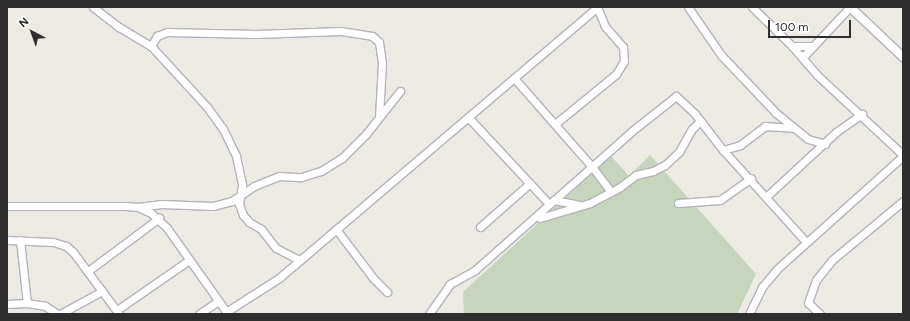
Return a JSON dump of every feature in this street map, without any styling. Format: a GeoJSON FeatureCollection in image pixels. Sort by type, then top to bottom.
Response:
{"type":"FeatureCollection","features":[{"type":"Feature","properties":{"kind":"street"},"geometry":{"type":"LineString","coordinates":[[93,7],[119,27],[152,46],[207,107],[230,140],[241,172],[242,185],[238,196],[241,211],[249,222],[262,229],[276,248],[300,260]]}},
{"type":"Feature","properties":{"kind":"street"},"geometry":{"type":"LineString","coordinates":[[138,207],[159,218],[227,313],[256,295],[300,260],[597,7],[605,26],[623,47],[622,66],[612,78],[555,124]]}},
{"type":"Feature","properties":{"kind":"street"},"geometry":{"type":"LineString","coordinates":[[688,7],[721,55],[792,128],[815,142],[825,144]]}},
{"type":"Feature","properties":{"kind":"street"},"geometry":{"type":"LineString","coordinates":[[749,314],[768,279],[806,242],[903,155],[862,114],[818,75],[803,57],[752,7]]}},
{"type":"Feature","properties":{"kind":"street"},"geometry":{"type":"LineString","coordinates":[[803,57],[850,7],[903,57]]}},
{"type":"Feature","properties":{"kind":"street"},"geometry":{"type":"LineString","coordinates":[[152,46],[157,36],[167,32],[256,34],[341,31],[372,36],[379,42],[382,63],[379,117]]}},
{"type":"Feature","properties":{"kind":"street"},"geometry":{"type":"LineString","coordinates":[[792,46],[813,46]]}},
{"type":"Feature","properties":{"kind":"street"},"geometry":{"type":"LineString","coordinates":[[514,78],[593,168],[611,192]]}},
{"type":"Feature","properties":{"kind":"street"},"geometry":{"type":"LineString","coordinates":[[7,206],[138,207],[162,204],[213,206],[228,203],[238,196],[279,176],[301,177],[329,167],[346,154],[400,91]]}},
{"type":"Feature","properties":{"kind":"street"},"geometry":{"type":"LineString","coordinates":[[429,314],[450,284],[475,270],[672,98],[680,98],[700,120],[723,150],[751,178],[806,242]]}},
{"type":"Feature","properties":{"kind":"street"},"geometry":{"type":"LineString","coordinates":[[767,196],[843,126],[862,114]]}},
{"type":"Feature","properties":{"kind":"street"},"geometry":{"type":"LineString","coordinates":[[468,117],[530,184],[552,202],[583,205]]}},
{"type":"Feature","properties":{"kind":"street"},"geometry":{"type":"LineString","coordinates":[[540,218],[599,200],[636,175],[656,170],[674,158],[692,129],[700,120]]}},
{"type":"Feature","properties":{"kind":"street"},"geometry":{"type":"LineString","coordinates":[[723,150],[740,145],[765,126],[792,128]]}},
{"type":"Feature","properties":{"kind":"street"},"geometry":{"type":"LineString","coordinates":[[678,203],[720,200],[751,178]]}},
{"type":"Feature","properties":{"kind":"street"},"geometry":{"type":"LineString","coordinates":[[480,227],[530,184]]}},
{"type":"Feature","properties":{"kind":"street"},"geometry":{"type":"LineString","coordinates":[[820,314],[808,302],[816,280],[832,260],[903,201]]}},
{"type":"Feature","properties":{"kind":"street"},"geometry":{"type":"LineString","coordinates":[[88,271],[159,218]]}},
{"type":"Feature","properties":{"kind":"street"},"geometry":{"type":"LineString","coordinates":[[336,229],[373,278],[387,292]]}},
{"type":"Feature","properties":{"kind":"street"},"geometry":{"type":"LineString","coordinates":[[7,240],[53,242],[66,246],[88,271],[118,312],[189,260]]}},
{"type":"Feature","properties":{"kind":"street"},"geometry":{"type":"LineString","coordinates":[[20,240],[27,303]]}},
{"type":"Feature","properties":{"kind":"street"},"geometry":{"type":"LineString","coordinates":[[7,304],[27,303],[45,306],[59,314],[102,291]]}},
{"type":"Feature","properties":{"kind":"street"},"geometry":{"type":"LineString","coordinates":[[199,314],[218,301]]}},
{"type":"Feature","properties":{"kind":"green space"},"geometry":{"type":"Polygon","coordinates":[[[650,155],[756,274],[737,314],[464,314],[463,292],[611,156],[629,176],[650,155]]]}}]}
